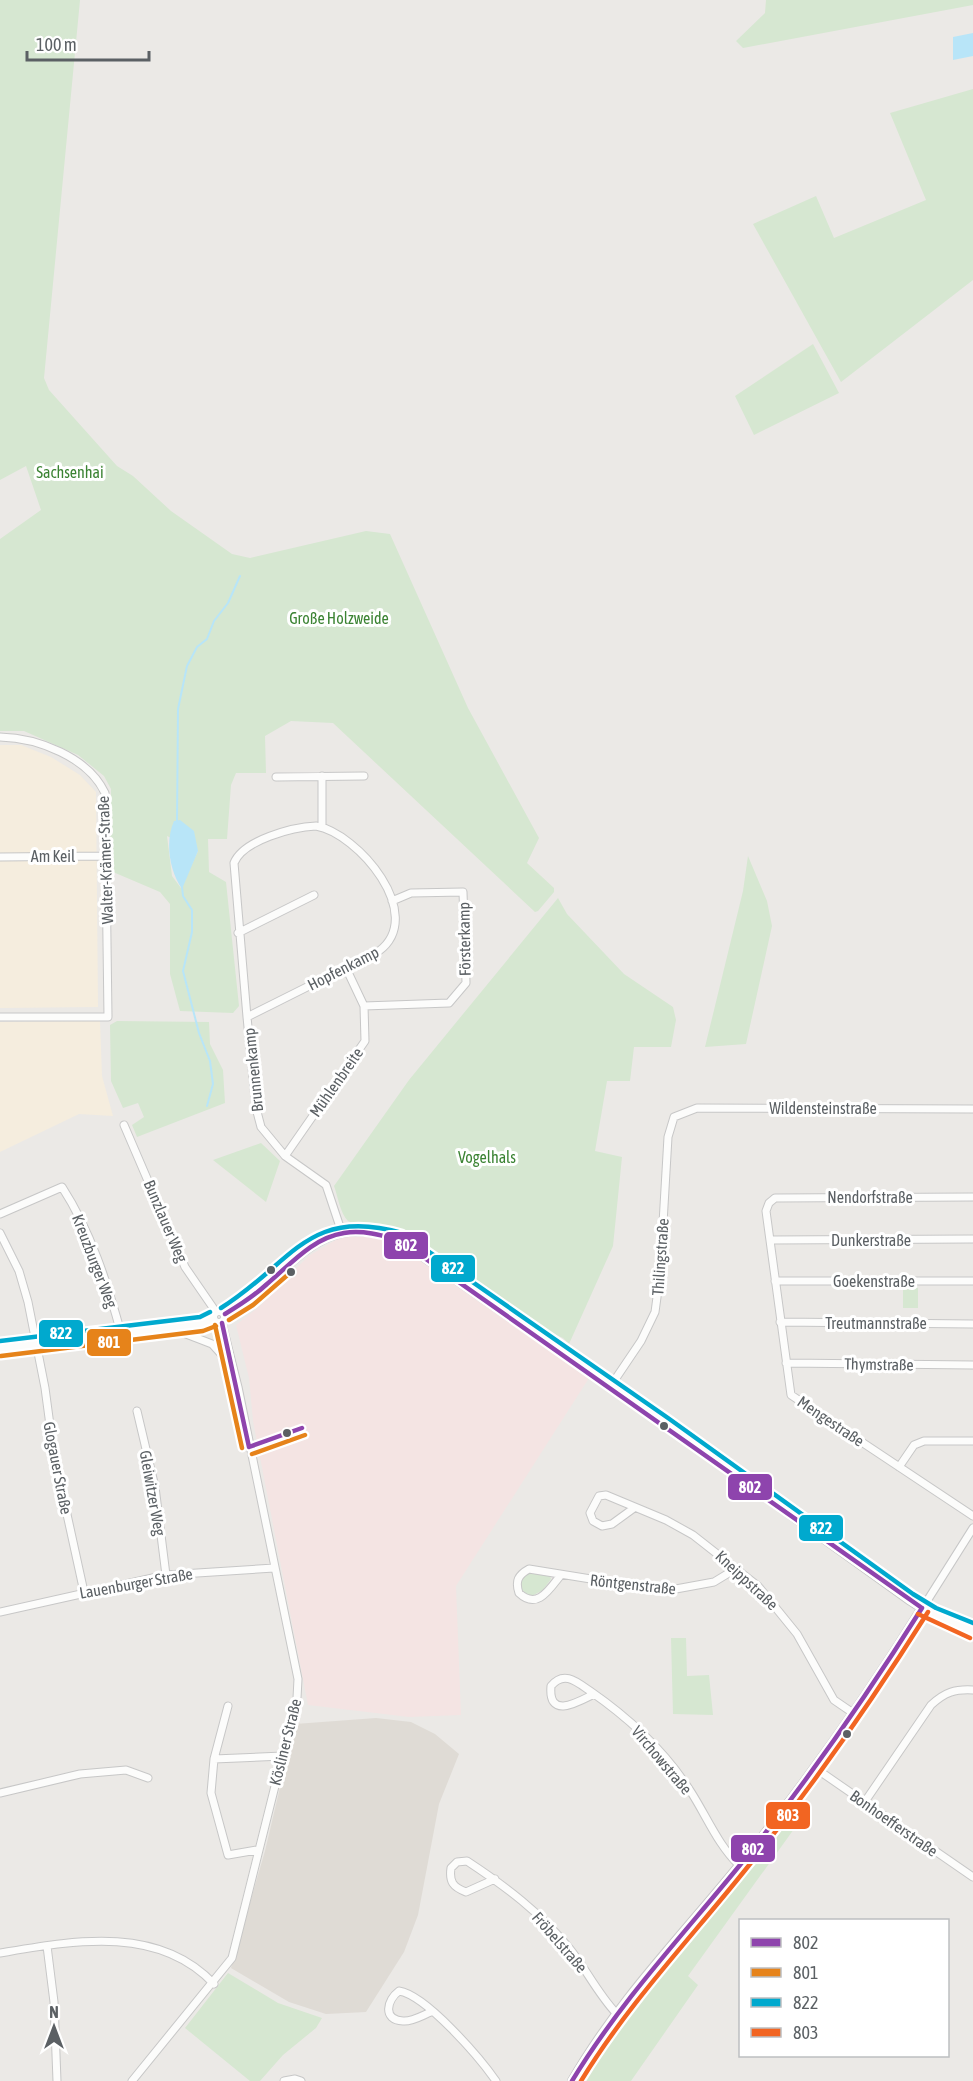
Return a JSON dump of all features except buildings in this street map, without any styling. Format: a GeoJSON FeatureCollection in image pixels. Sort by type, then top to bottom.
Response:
{"type":"FeatureCollection","features":[{"type":"Feature","properties":{"kind":"street","name":"Walter-Krämer-Straße"},"geometry":{"type":"LineString","coordinates":[[0,737],[25,738],[75,760],[99,780],[105,793],[108,1017],[0,1017]]}},
{"type":"Feature","properties":{"kind":"street"},"geometry":{"type":"LineString","coordinates":[[247,1017],[232,874],[234,863],[239,852],[252,844],[297,828],[322,827],[322,776]]}},
{"type":"Feature","properties":{"kind":"street"},"geometry":{"type":"LineString","coordinates":[[276,777],[364,776]]}},
{"type":"Feature","properties":{"kind":"street","name":"Hopfenkamp"},"geometry":{"type":"LineString","coordinates":[[247,1017],[379,951],[389,942],[397,925],[392,901],[381,878],[367,860],[339,833],[322,827]]}},
{"type":"Feature","properties":{"kind":"street","name":"Am Keil"},"geometry":{"type":"LineString","coordinates":[[0,857],[107,856]]}},
{"type":"Feature","properties":{"kind":"street","name":"Försterkamp"},"geometry":{"type":"LineString","coordinates":[[364,1006],[449,1004],[466,983],[463,892],[411,892],[392,901]]}},
{"type":"Feature","properties":{"kind":"street"},"geometry":{"type":"LineString","coordinates":[[238,933],[314,895]]}},
{"type":"Feature","properties":{"kind":"street","name":"Mühlenbreite"},"geometry":{"type":"LineString","coordinates":[[285,1156],[365,1041],[364,1006],[346,968]]}},
{"type":"Feature","properties":{"kind":"street","name":"Brunnenkamp"},"geometry":{"type":"LineString","coordinates":[[247,1017],[258,1118],[266,1137],[285,1156],[326,1185],[342,1233]]}},
{"type":"Feature","properties":{"kind":"street","name":"Wildensteinstraße"},"geometry":{"type":"LineString","coordinates":[[674,1117],[697,1108],[973,1109]]}},
{"type":"Feature","properties":{"kind":"street","name":"Thilingstraße"},"geometry":{"type":"LineString","coordinates":[[610,1387],[641,1341],[655,1312],[660,1275],[668,1137],[674,1117]]}},
{"type":"Feature","properties":{"kind":"street","name":"Bunzlauer Weg"},"geometry":{"type":"LineString","coordinates":[[124,1125],[185,1267],[219,1317]]}},
{"type":"Feature","properties":{"kind":"street","name":"Kreuzburger Weg"},"geometry":{"type":"LineString","coordinates":[[0,1214],[62,1187],[80,1215],[108,1287],[121,1333]]}},
{"type":"Feature","properties":{"kind":"street","name":"Nendorfstraße"},"geometry":{"type":"LineString","coordinates":[[769,1203],[776,1198],[973,1197]]}},
{"type":"Feature","properties":{"kind":"street","name":"Mengestraße"},"geometry":{"type":"LineString","coordinates":[[769,1203],[766,1211],[791,1395],[973,1516]]}},
{"type":"Feature","properties":{"kind":"street","name":"Glogauer Straße"},"geometry":{"type":"LineString","coordinates":[[0,1233],[19,1271],[28,1302],[34,1344],[45,1389],[54,1455],[84,1592]]}},
{"type":"Feature","properties":{"kind":"street"},"geometry":{"type":"LineString","coordinates":[[0,1349],[202,1324],[219,1317],[249,1299],[305,1248],[342,1233],[379,1233],[414,1248],[922,1608],[933,1615],[973,1631]]}},
{"type":"Feature","properties":{"kind":"street","name":"Dunkerstraße"},"geometry":{"type":"LineString","coordinates":[[770,1240],[973,1239]]}},
{"type":"Feature","properties":{"kind":"street","name":"Goekenstraße"},"geometry":{"type":"LineString","coordinates":[[775,1281],[973,1281]]}},
{"type":"Feature","properties":{"kind":"street","name":"Kösliner Straße"},"geometry":{"type":"LineString","coordinates":[[132,2081],[214,1984],[232,1958],[257,1850],[292,1721],[298,1679],[233,1368],[219,1317]]}},
{"type":"Feature","properties":{"kind":"street","name":"Treutmannstraße"},"geometry":{"type":"LineString","coordinates":[[780,1322],[973,1324]]}},
{"type":"Feature","properties":{"kind":"street","name":"Kösliner Straße"},"geometry":{"type":"LineString","coordinates":[[168,1328],[189,1333],[212,1344],[233,1368]]}},
{"type":"Feature","properties":{"kind":"street","name":"Thymstraße"},"geometry":{"type":"LineString","coordinates":[[786,1363],[973,1365]]}},
{"type":"Feature","properties":{"kind":"street","name":"Gleiwitzer Weg"},"geometry":{"type":"LineString","coordinates":[[137,1411],[155,1486],[166,1575]]}},
{"type":"Feature","properties":{"kind":"street"},"geometry":{"type":"LineString","coordinates":[[899,1467],[914,1445],[924,1441],[973,1441]]}},
{"type":"Feature","properties":{"kind":"street","name":"Kneippstraße"},"geometry":{"type":"LineString","coordinates":[[634,1508],[612,1524],[602,1526],[593,1521],[590,1513],[599,1496],[606,1495],[666,1520],[693,1535],[737,1568],[778,1608],[797,1634],[834,1700],[853,1713]]}},
{"type":"Feature","properties":{"kind":"street"},"geometry":{"type":"LineString","coordinates":[[572,2081],[616,2013],[739,1865],[815,1768],[902,1640],[905,1631],[973,1528]]}},
{"type":"Feature","properties":{"kind":"street","name":"Lauenburger Straße"},"geometry":{"type":"LineString","coordinates":[[0,1612],[166,1575],[274,1568]]}},
{"type":"Feature","properties":{"kind":"street","name":"Röntgenstraße"},"geometry":{"type":"LineString","coordinates":[[560,1576],[543,1596],[535,1600],[526,1600],[519,1593],[517,1580],[520,1574],[530,1569],[560,1576],[665,1591],[714,1582],[737,1568]]}},
{"type":"Feature","properties":{"kind":"street","name":"Virchowstraße"},"geometry":{"type":"LineString","coordinates":[[594,1694],[567,1707],[554,1703],[550,1695],[551,1686],[561,1678],[569,1677],[594,1694],[624,1716],[666,1759],[691,1791],[728,1855],[739,1865]]}},
{"type":"Feature","properties":{"kind":"street"},"geometry":{"type":"LineString","coordinates":[[864,1803],[931,1705],[942,1694],[957,1689],[973,1690]]}},
{"type":"Feature","properties":{"kind":"street"},"geometry":{"type":"LineString","coordinates":[[228,1706],[214,1759],[211,1793],[228,1855],[257,1850]]}},
{"type":"Feature","properties":{"kind":"street"},"geometry":{"type":"LineString","coordinates":[[214,1759],[282,1756]]}},
{"type":"Feature","properties":{"kind":"street","name":"Bonhoefferstraße"},"geometry":{"type":"LineString","coordinates":[[815,1768],[973,1877]]}},
{"type":"Feature","properties":{"kind":"street"},"geometry":{"type":"LineString","coordinates":[[0,1793],[80,1774],[126,1770],[148,1778]]}},
{"type":"Feature","properties":{"kind":"street","name":"Fröbelstraße"},"geometry":{"type":"LineString","coordinates":[[495,1880],[466,1892],[455,1887],[449,1878],[450,1868],[457,1862],[467,1861],[495,1880],[526,1904],[569,1948],[616,2013]]}},
{"type":"Feature","properties":{"kind":"street"},"geometry":{"type":"LineString","coordinates":[[0,1953],[94,1941],[145,1946],[182,1958],[198,1967],[214,1984]]}},
{"type":"Feature","properties":{"kind":"street"},"geometry":{"type":"LineString","coordinates":[[46,1946],[54,2002],[57,2081]]}},
{"type":"Feature","properties":{"kind":"street"},"geometry":{"type":"LineString","coordinates":[[431,2012],[406,2022],[396,2020],[389,2014],[387,2005],[392,1996],[399,1991],[409,1992],[431,2012],[476,2054],[496,2081]]}},
{"type":"Feature","properties":{"kind":"street"},"geometry":{"type":"LineString","coordinates":[[284,2081],[301,2081]]}},
{"type":"Feature","properties":{"kind":"shaded area"},"geometry":{"type":"Polygon","coordinates":[[[0,745],[21,745],[51,757],[80,775],[96,792],[98,1007],[0,1008],[0,745]]]}},
{"type":"Feature","properties":{"kind":"shaded area"},"geometry":{"type":"Polygon","coordinates":[[[100,1021],[102,1076],[113,1116],[79,1114],[0,1152],[0,1022],[100,1021]]]}},
{"type":"Feature","properties":{"kind":"shaded area"},"geometry":{"type":"Polygon","coordinates":[[[366,1236],[402,1244],[557,1352],[589,1378],[456,1586],[461,1715],[409,1717],[308,1705],[253,1421],[249,1378],[236,1325],[260,1306],[284,1280],[286,1282],[291,1277],[289,1275],[310,1255],[341,1237],[366,1236]]]}},
{"type":"Feature","properties":{"kind":"shaded area"},"geometry":{"type":"Polygon","coordinates":[[[376,1718],[411,1722],[435,1734],[459,1754],[439,1804],[418,1915],[404,1952],[366,2012],[326,2014],[289,2002],[231,1968],[265,1851],[295,1724],[376,1718]]]}},
{"type":"Feature","properties":{"kind":"green space"},"geometry":{"type":"Polygon","coordinates":[[[0,0],[80,0],[44,378],[49,390],[117,466],[133,476],[171,511],[232,554],[250,558],[366,531],[390,534],[468,708],[539,838],[527,863],[554,888],[554,892],[535,912],[333,723],[291,721],[265,736],[266,773],[236,773],[231,785],[227,839],[208,839],[209,872],[226,882],[239,1006],[233,1013],[180,1011],[170,974],[170,904],[160,892],[113,872],[110,862],[111,789],[104,776],[78,755],[24,731],[0,731],[0,539],[41,510],[26,466],[0,480],[0,0]],[[167,836],[172,876],[181,888],[198,851],[167,836]]]}},
{"type":"Feature","properties":{"kind":"green space"},"geometry":{"type":"Polygon","coordinates":[[[766,0],[973,0],[973,5],[743,48],[736,41],[765,13],[766,0]]]}},
{"type":"Feature","properties":{"kind":"green space"},"geometry":{"type":"Polygon","coordinates":[[[973,89],[973,280],[841,382],[753,224],[816,196],[834,238],[926,200],[890,113],[973,89]]]}},
{"type":"Feature","properties":{"kind":"green space"},"geometry":{"type":"Polygon","coordinates":[[[813,344],[839,393],[754,435],[735,396],[813,344]]]}},
{"type":"Feature","properties":{"kind":"green space"},"geometry":{"type":"Polygon","coordinates":[[[748,856],[767,901],[772,926],[746,1044],[705,1047],[743,891],[748,856]]]}},
{"type":"Feature","properties":{"kind":"green space","name":"Vogelhals"},"geometry":{"type":"Polygon","coordinates":[[[558,898],[567,914],[624,974],[673,1007],[676,1020],[671,1047],[634,1047],[630,1081],[607,1081],[595,1151],[622,1157],[613,1246],[569,1344],[403,1233],[348,1221],[341,1209],[334,1186],[409,1080],[558,898]]]}},
{"type":"Feature","properties":{"kind":"green space"},"geometry":{"type":"Polygon","coordinates":[[[117,1021],[209,1022],[210,1044],[223,1070],[225,1103],[137,1137],[132,1125],[144,1117],[138,1103],[123,1108],[111,1081],[110,1025],[117,1021]]]}},
{"type":"Feature","properties":{"kind":"green space"},"geometry":{"type":"Polygon","coordinates":[[[261,1143],[280,1161],[266,1202],[213,1160],[261,1143]]]}},
{"type":"Feature","properties":{"kind":"green space"},"geometry":{"type":"Polygon","coordinates":[[[903,1288],[918,1288],[918,1308],[903,1308],[903,1288]]]}},
{"type":"Feature","properties":{"kind":"green space"},"geometry":{"type":"Polygon","coordinates":[[[528,1573],[550,1576],[551,1579],[543,1590],[530,1597],[520,1588],[523,1576],[528,1573]]]}},
{"type":"Feature","properties":{"kind":"green space"},"geometry":{"type":"Polygon","coordinates":[[[671,1638],[686,1638],[687,1676],[709,1675],[713,1715],[673,1714],[671,1638]]]}},
{"type":"Feature","properties":{"kind":"green space"},"geometry":{"type":"Polygon","coordinates":[[[787,1816],[794,1829],[688,1976],[698,1985],[631,2081],[578,2081],[618,2014],[720,1898],[787,1816]]]}},
{"type":"Feature","properties":{"kind":"green space"},"geometry":{"type":"Polygon","coordinates":[[[228,1973],[278,2003],[322,2018],[316,2028],[283,2055],[260,2081],[250,2081],[185,2028],[228,1973]]]}},
{"type":"Feature","properties":{"kind":"water"},"geometry":{"type":"Polygon","coordinates":[[[973,33],[973,56],[953,60],[953,37],[973,33]]]}},
{"type":"Feature","properties":{"kind":"water"},"geometry":{"type":"Polygon","coordinates":[[[180,820],[194,831],[198,851],[182,889],[171,864],[169,846],[174,821],[180,820]]]}},
{"type":"Feature","properties":{"kind":"waterway"},"geometry":{"type":"LineString","coordinates":[[177,821],[178,709],[187,666],[197,647],[207,639],[214,621],[228,603],[240,576]]}},
{"type":"Feature","properties":{"kind":"waterway"},"geometry":{"type":"LineString","coordinates":[[182,887],[183,896],[192,910],[192,932],[183,971],[199,1033],[210,1061],[213,1084],[207,1106]]}},
{"type":"Feature","properties":{"kind":"transit line","name":"822"},"geometry":{"type":"LineString","coordinates":[[221,1308],[302,1244],[322,1233],[344,1227],[370,1227],[402,1233],[668,1418],[913,1594],[936,1608],[973,1623]]}},
{"type":"Feature","properties":{"kind":"transit line","name":"802"},"geometry":{"type":"LineString","coordinates":[[225,1314],[252,1296],[302,1253],[322,1240],[344,1233],[358,1232],[399,1240],[922,1608]]}},
{"type":"Feature","properties":{"kind":"transit line","name":"801"},"geometry":{"type":"LineString","coordinates":[[229,1320],[253,1305],[291,1272]]}},
{"type":"Feature","properties":{"kind":"transit line","name":"822"},"geometry":{"type":"LineString","coordinates":[[0,1341],[200,1317],[210,1312]]}},
{"type":"Feature","properties":{"kind":"transit line","name":"802"},"geometry":{"type":"LineString","coordinates":[[222,1323],[249,1447]]}},
{"type":"Feature","properties":{"kind":"transit line","name":"801"},"geometry":{"type":"LineString","coordinates":[[215,1325],[242,1448]]}},
{"type":"Feature","properties":{"kind":"transit line","name":"801"},"geometry":{"type":"LineString","coordinates":[[1,1356],[203,1331],[216,1326]]}},
{"type":"Feature","properties":{"kind":"transit line","name":"802"},"geometry":{"type":"LineString","coordinates":[[249,1447],[302,1428]]}},
{"type":"Feature","properties":{"kind":"transit line","name":"801"},"geometry":{"type":"LineString","coordinates":[[252,1454],[305,1435]]}},
{"type":"Feature","properties":{"kind":"transit line","name":"802"},"geometry":{"type":"LineString","coordinates":[[572,2081],[610,2024],[740,1865],[812,1771],[922,1608]]}},
{"type":"Feature","properties":{"kind":"transit line","name":"803"},"geometry":{"type":"LineString","coordinates":[[581,2081],[639,1999],[746,1869],[818,1775],[928,1612]]}},
{"type":"Feature","properties":{"kind":"transit line","name":"803"},"geometry":{"type":"LineString","coordinates":[[918,1614],[970,1638]]}},
{"type":"Feature","properties":{"kind":"park label","name":"Sachsenhai"},"geometry":{"type":"Point","coordinates":[70,472]}},
{"type":"Feature","properties":{"kind":"park label","name":"Große Holzweide"},"geometry":{"type":"Point","coordinates":[339,618]}}]}
